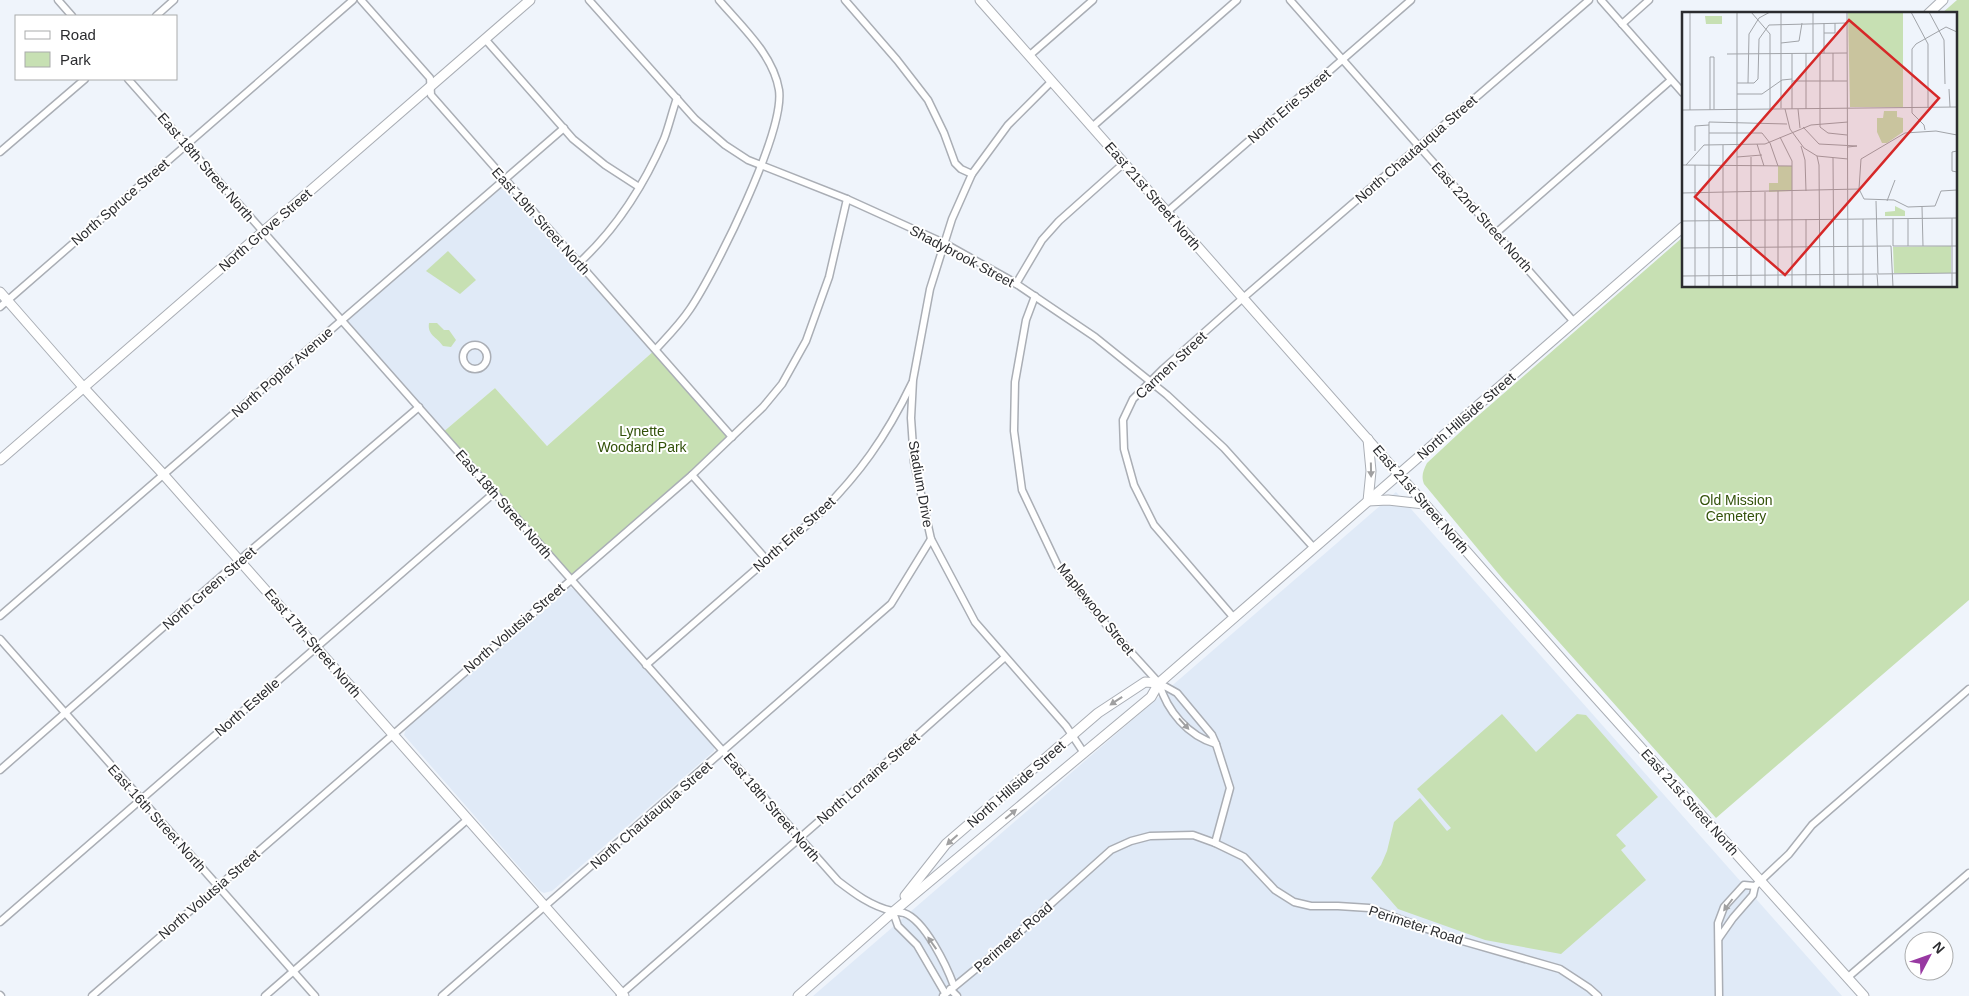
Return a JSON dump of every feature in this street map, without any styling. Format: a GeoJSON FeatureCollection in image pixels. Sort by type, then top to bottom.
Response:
{"type":"FeatureCollection","features":[{"type":"Feature","properties":{"kind":"main road","name":"North Grove Street"},"geometry":{"type":"LineString","coordinates":[[0,460],[530,0]]}},
{"type":"Feature","properties":{"kind":"main road","name":"East 21st Street North"},"geometry":{"type":"LineString","coordinates":[[980,0],[1758,884],[1864,996]]}},
{"type":"Feature","properties":{"kind":"main road"},"geometry":{"type":"LineString","coordinates":[[1930,12],[1943,0]]}},
{"type":"Feature","properties":{"kind":"main road","name":"North Hillside Street"},"geometry":{"type":"LineString","coordinates":[[798,996],[893,912],[1151,696],[1159,684],[1682,228]]}},
{"type":"Feature","properties":{"kind":"main road","name":"East 17th Street North"},"geometry":{"type":"LineString","coordinates":[[0,292],[4,304],[84,388],[240,560],[621,995]]}},
{"type":"Feature","properties":{"kind":"main road"},"geometry":{"type":"LineString","coordinates":[[1368,439],[1371,471],[1368,501],[1388,500],[1424,504]]}},
{"type":"Feature","properties":{"kind":"main road","name":"North Hillside Street"},"geometry":{"type":"LineString","coordinates":[[893,912],[946,844],[1098,713],[1145,682],[1159,684]]}},
{"type":"Feature","properties":{"kind":"street"},"geometry":{"type":"LineString","coordinates":[[58,0],[71,15]]}},
{"type":"Feature","properties":{"kind":"street"},"geometry":{"type":"LineString","coordinates":[[157,15],[174,0]]}},
{"type":"Feature","properties":{"kind":"street","name":"North Spruce Street"},"geometry":{"type":"LineString","coordinates":[[4,304],[353,0]]}},
{"type":"Feature","properties":{"kind":"street","name":"East 19th Street North"},"geometry":{"type":"LineString","coordinates":[[361,0],[430,78],[431,94],[732,437]]}},
{"type":"Feature","properties":{"kind":"street","name":"Shadybrook Street"},"geometry":{"type":"LineString","coordinates":[[589,0],[695,119],[725,145],[760,164],[847,199],[944,243],[1016,284],[1095,337],[1151,382],[1224,448],[1314,548]]}},
{"type":"Feature","properties":{"kind":"street"},"geometry":{"type":"LineString","coordinates":[[656,349],[675,329],[707,282],[726,246],[773,131],[779,108],[779,91],[774,71],[760,49],[719,0]]}},
{"type":"Feature","properties":{"kind":"street"},"geometry":{"type":"LineString","coordinates":[[845,0],[897,60],[928,100],[944,132],[955,163],[961,169],[972,174],[1008,125],[1052,81]]}},
{"type":"Feature","properties":{"kind":"street"},"geometry":{"type":"LineString","coordinates":[[1030,55],[1093,0]]}},
{"type":"Feature","properties":{"kind":"street"},"geometry":{"type":"LineString","coordinates":[[1092,127],[1237,0]]}},
{"type":"Feature","properties":{"kind":"street","name":"East 22nd Street North"},"geometry":{"type":"LineString","coordinates":[[1290,0],[1574,322]]}},
{"type":"Feature","properties":{"kind":"street","name":"North Erie Street"},"geometry":{"type":"LineString","coordinates":[[1167,212],[1411,0]]}},
{"type":"Feature","properties":{"kind":"street","name":"North Chautauqua Street"},"geometry":{"type":"LineString","coordinates":[[1243,298],[1589,0]]}},
{"type":"Feature","properties":{"kind":"street"},"geometry":{"type":"LineString","coordinates":[[1601,0],[1682,92]]}},
{"type":"Feature","properties":{"kind":"street"},"geometry":{"type":"LineString","coordinates":[[1622,24],[1649,0]]}},
{"type":"Feature","properties":{"kind":"street"},"geometry":{"type":"LineString","coordinates":[[485,39],[573,139],[605,165],[639,187]]}},
{"type":"Feature","properties":{"kind":"street"},"geometry":{"type":"LineString","coordinates":[[0,152],[84,80]]}},
{"type":"Feature","properties":{"kind":"street","name":"East 18th Street North"},"geometry":{"type":"LineString","coordinates":[[129,80],[838,881],[864,900],[893,912],[906,913],[920,926],[944,959],[948,991]]}},
{"type":"Feature","properties":{"kind":"street"},"geometry":{"type":"LineString","coordinates":[[1496,232],[1671,80]]}},
{"type":"Feature","properties":{"kind":"street"},"geometry":{"type":"LineString","coordinates":[[579,263],[597,246],[620,218],[639,187],[664,138],[677,98]]}},
{"type":"Feature","properties":{"kind":"street","name":"North Poplar Avenue"},"geometry":{"type":"LineString","coordinates":[[0,616],[564,128]]}},
{"type":"Feature","properties":{"kind":"street"},"geometry":{"type":"LineString","coordinates":[[1016,284],[1042,240],[1053,227],[1124,163]]}},
{"type":"Feature","properties":{"kind":"street","name":"Stadium Drive"},"geometry":{"type":"LineString","coordinates":[[972,174],[952,219],[930,289],[913,380],[911,418],[914,462],[931,539],[975,622],[1004,658],[1066,726],[1084,753]]}},
{"type":"Feature","properties":{"kind":"street","name":"North Volutsia Street"},"geometry":{"type":"LineString","coordinates":[[92,996],[692,475],[763,407],[782,384],[806,341],[829,276],[847,199]]}},
{"type":"Feature","properties":{"kind":"street","name":"Maplewood Street"},"geometry":{"type":"LineString","coordinates":[[1035,296],[1026,320],[1015,382],[1014,430],[1022,490],[1058,566],[1159,684]]}},
{"type":"Feature","properties":{"kind":"street","name":"Carmen Street"},"geometry":{"type":"LineString","coordinates":[[1234,618],[1154,525],[1134,485],[1124,449],[1123,420],[1134,399],[1243,298]]}},
{"type":"Feature","properties":{"kind":"street","name":"North Erie Street"},"geometry":{"type":"LineString","coordinates":[[646,665],[816,517],[841,492],[869,458],[894,420],[913,380]]}},
{"type":"Feature","properties":{"kind":"street","name":"North Green Street"},"geometry":{"type":"LineString","coordinates":[[0,770],[240,560],[419,407]]}},
{"type":"Feature","properties":{"kind":"street"},"geometry":{"type":"LineString","coordinates":[[692,475],[766,559]]}},
{"type":"Feature","properties":{"kind":"street","name":"North Estelle"},"geometry":{"type":"LineString","coordinates":[[0,922],[494,492]]}},
{"type":"Feature","properties":{"kind":"street","name":"North Chautauqua Street"},"geometry":{"type":"LineString","coordinates":[[442,996],[724,752],[891,604],[931,539]]}},
{"type":"Feature","properties":{"kind":"street","name":"East 16th Street North"},"geometry":{"type":"LineString","coordinates":[[0,639],[314,996]]}},
{"type":"Feature","properties":{"kind":"street","name":"North Lorraine Street"},"geometry":{"type":"LineString","coordinates":[[621,995],[1004,658]]}},
{"type":"Feature","properties":{"kind":"street"},"geometry":{"type":"LineString","coordinates":[[1159,684],[1164,701],[1188,729],[1202,740],[1216,744]]}},
{"type":"Feature","properties":{"kind":"street"},"geometry":{"type":"LineString","coordinates":[[1159,684],[1177,693],[1212,735],[1216,744],[1230,788],[1215,843]]}},
{"type":"Feature","properties":{"kind":"street"},"geometry":{"type":"LineString","coordinates":[[1719,938],[1753,895],[1758,884],[1789,854],[1812,825],[1969,689]]}},
{"type":"Feature","properties":{"kind":"street"},"geometry":{"type":"LineString","coordinates":[[265,996],[468,819]]}},
{"type":"Feature","properties":{"kind":"street","name":"Perimeter Road"},"geometry":{"type":"LineString","coordinates":[[948,991],[1005,945],[1111,850],[1131,841],[1150,836],[1193,835],[1244,857],[1275,890],[1294,902],[1311,906],[1369,908],[1452,938],[1560,969],[1598,996]]}},
{"type":"Feature","properties":{"kind":"street"},"geometry":{"type":"LineString","coordinates":[[1847,978],[1969,873]]}},
{"type":"Feature","properties":{"kind":"street"},"geometry":{"type":"LineString","coordinates":[[1719,996],[1718,923],[1724,907],[1744,885],[1758,884]]}},
{"type":"Feature","properties":{"kind":"street"},"geometry":{"type":"LineString","coordinates":[[893,912],[898,926],[917,945],[948,991],[957,996]]}},
{"type":"Feature","properties":{"kind":"shaded area"},"geometry":{"type":"Polygon","coordinates":[[[505,180],[656,349],[547,446],[495,388],[442,433],[342,321],[505,180]]]}},
{"type":"Feature","properties":{"kind":"shaded area"},"geometry":{"type":"Polygon","coordinates":[[[1396,492],[1842,996],[813,996],[1396,492]]]}},
{"type":"Feature","properties":{"kind":"shaded area"},"geometry":{"type":"Polygon","coordinates":[[[569,587],[575,590],[714,747],[714,751],[552,891],[544,893],[540,891],[404,735],[407,726],[569,587]]]}},
{"type":"Feature","properties":{"kind":"green space","name":"Old Mission Cemetery"},"geometry":{"type":"Polygon","coordinates":[[[1957,0],[1969,0],[1969,600],[1716,818],[1502,578],[1424,484],[1424,471],[1427,463],[1472,421],[1682,238],[1682,288],[1956,288],[1956,12],[1943,12],[1957,0]]]}},
{"type":"Feature","properties":{"kind":"green space"},"geometry":{"type":"Polygon","coordinates":[[[448,251],[476,280],[460,294],[426,271],[448,251]]]}},
{"type":"Feature","properties":{"kind":"green space"},"geometry":{"type":"Polygon","coordinates":[[[429,323],[437,323],[444,330],[449,330],[456,340],[451,347],[443,346],[433,336],[429,323]]]}},
{"type":"Feature","properties":{"kind":"green space","name":"Lynette Woodard Park"},"geometry":{"type":"Polygon","coordinates":[[[656,349],[732,437],[571,579],[442,433],[495,388],[547,446],[656,349]]]}},
{"type":"Feature","properties":{"kind":"green space"},"geometry":{"type":"Polygon","coordinates":[[[1502,714],[1536,752],[1577,714],[1586,715],[1658,797],[1616,835],[1626,846],[1621,850],[1646,880],[1561,954],[1485,940],[1398,909],[1371,878],[1381,865],[1387,851],[1394,822],[1420,798],[1447,831],[1451,828],[1417,789],[1502,714]]]}}]}
